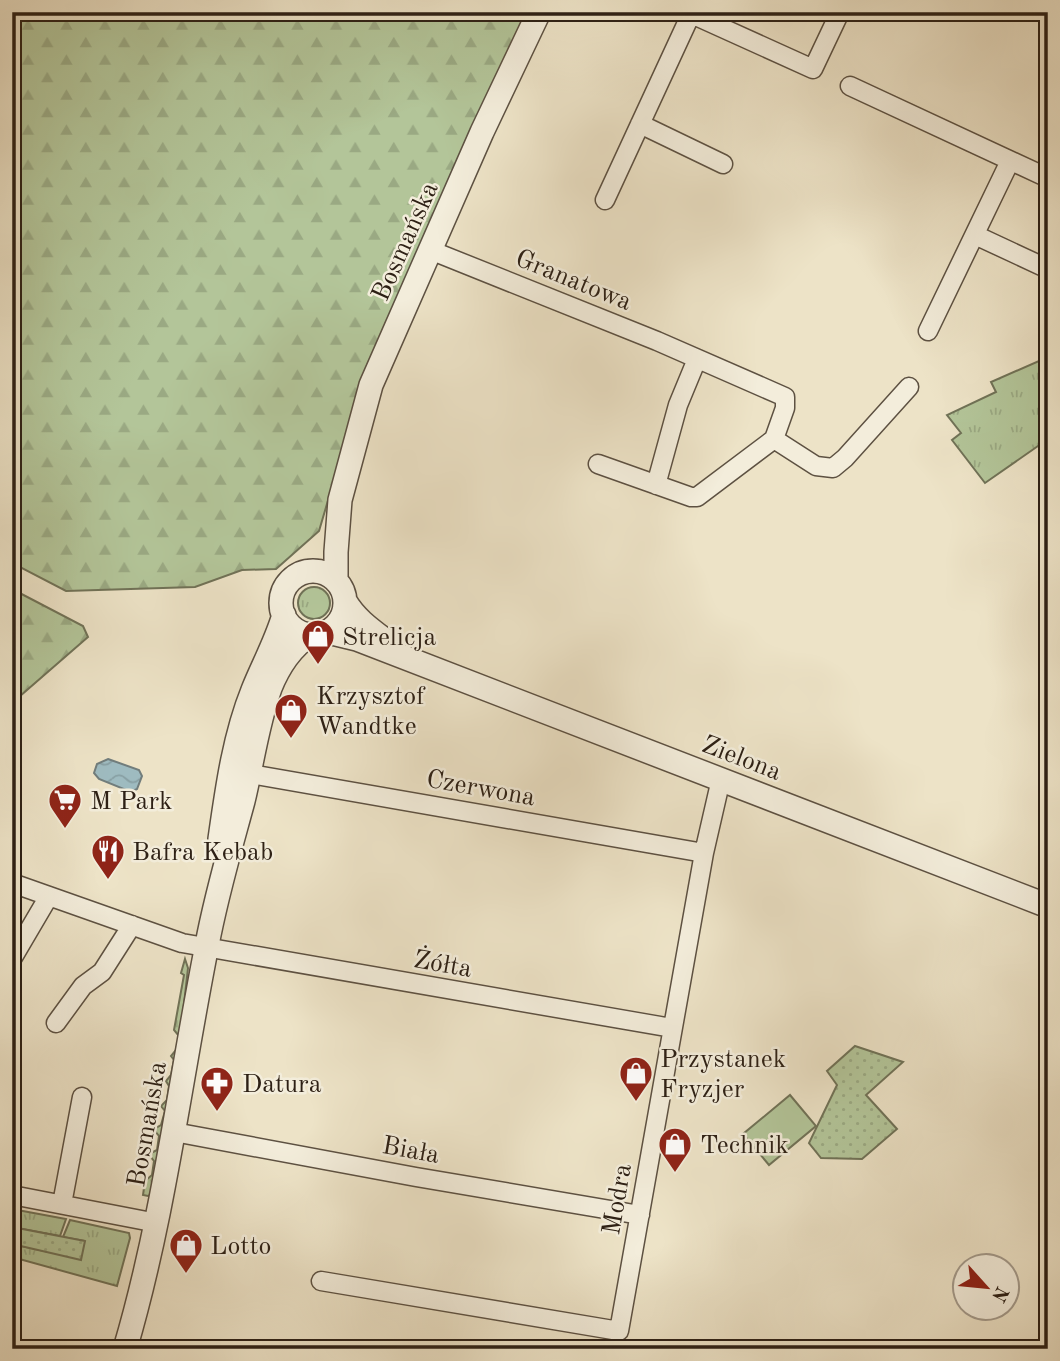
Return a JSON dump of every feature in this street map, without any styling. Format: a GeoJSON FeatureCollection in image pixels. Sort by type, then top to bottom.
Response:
{"type":"FeatureCollection","features":[{"type":"Feature","properties":{"kind":"street","name":"Bosmańska"},"geometry":{"type":"LineString","coordinates":[[307,572],[314,565],[340,500],[371,385],[539,12]]}},
{"type":"Feature","properties":{"kind":"street"},"geometry":{"type":"LineString","coordinates":[[605,200],[689,13],[813,69],[840,12]]}},
{"type":"Feature","properties":{"kind":"street"},"geometry":{"type":"LineString","coordinates":[[850,86],[1048,178]]}},
{"type":"Feature","properties":{"kind":"street"},"geometry":{"type":"LineString","coordinates":[[640,124],[723,164]]}},
{"type":"Feature","properties":{"kind":"street"},"geometry":{"type":"LineString","coordinates":[[928,331],[1010,161]]}},
{"type":"Feature","properties":{"kind":"street"},"geometry":{"type":"LineString","coordinates":[[975,235],[1048,269]]}},
{"type":"Feature","properties":{"kind":"street","name":"Granatowa"},"geometry":{"type":"LineString","coordinates":[[430,250],[785,397],[785,408],[774,439]]}},
{"type":"Feature","properties":{"kind":"street"},"geometry":{"type":"LineString","coordinates":[[656,485],[678,405],[697,359]]}},
{"type":"Feature","properties":{"kind":"street"},"geometry":{"type":"LineString","coordinates":[[598,464],[697,497],[774,439],[816,466],[833,468],[909,387]]}},
{"type":"Feature","properties":{"kind":"street","name":"Bosmańska"},"geometry":{"type":"LineString","coordinates":[[340,500],[335,552],[341,591]]}},
{"type":"Feature","properties":{"kind":"street"},"geometry":{"type":"LineString","coordinates":[[307,572],[323,573],[341,591],[341,619],[320,633],[298,631],[284,615],[282,597],[285,588],[291,581],[307,572]]}},
{"type":"Feature","properties":{"kind":"street","name":"Zielona"},"geometry":{"type":"LineString","coordinates":[[341,591],[352,612],[365,625],[415,662]]}},
{"type":"Feature","properties":{"kind":"street","name":"Bosmańska"},"geometry":{"type":"LineString","coordinates":[[214,908],[216,864],[237,746],[253,691],[278,636],[284,615]]}},
{"type":"Feature","properties":{"kind":"street","name":"Bosmańska"},"geometry":{"type":"LineString","coordinates":[[125,1349],[140,1299],[157,1223],[214,908],[250,774],[267,698],[277,673],[295,648],[320,633]]}},
{"type":"Feature","properties":{"kind":"street","name":"Zielona"},"geometry":{"type":"LineString","coordinates":[[320,633],[341,633],[1048,906]]}},
{"type":"Feature","properties":{"kind":"street","name":"Czerwona"},"geometry":{"type":"LineString","coordinates":[[250,774],[704,853]]}},
{"type":"Feature","properties":{"kind":"street","name":"Modra"},"geometry":{"type":"LineString","coordinates":[[321,1281],[619,1331],[704,853],[721,779]]}},
{"type":"Feature","properties":{"kind":"street","name":"Żółta"},"geometry":{"type":"LineString","coordinates":[[12,883],[168,939],[206,948],[672,1028]]}},
{"type":"Feature","properties":{"kind":"street"},"geometry":{"type":"LineString","coordinates":[[12,959],[49,896]]}},
{"type":"Feature","properties":{"kind":"street"},"geometry":{"type":"LineString","coordinates":[[56,1023],[83,986],[102,972],[132,925]]}},
{"type":"Feature","properties":{"kind":"street"},"geometry":{"type":"LineString","coordinates":[[62,1204],[82,1097]]}},
{"type":"Feature","properties":{"kind":"street","name":"Biała"},"geometry":{"type":"LineString","coordinates":[[174,1132],[640,1215]]}},
{"type":"Feature","properties":{"kind":"street"},"geometry":{"type":"LineString","coordinates":[[12,1195],[157,1223]]}},
{"type":"Feature","properties":{"kind":"green space"},"geometry":{"type":"Polygon","coordinates":[[[12,12],[534,12],[365,375],[319,531],[276,569],[242,570],[195,587],[66,591],[12,563],[12,12]]]}},
{"type":"Feature","properties":{"kind":"green space"},"geometry":{"type":"Polygon","coordinates":[[[1048,357],[1048,439],[985,483],[952,440],[961,433],[947,415],[996,392],[991,382],[1048,357]]]}},
{"type":"Feature","properties":{"kind":"green space"},"geometry":{"type":"Polygon","coordinates":[[[314,587],[325,592],[330,603],[325,614],[314,619],[303,614],[298,603],[303,592],[314,587]]]}},
{"type":"Feature","properties":{"kind":"green space"},"geometry":{"type":"Polygon","coordinates":[[[12,589],[83,626],[88,637],[12,703],[12,589]]]}},
{"type":"Feature","properties":{"kind":"green space"},"geometry":{"type":"Polygon","coordinates":[[[185,959],[188,968],[177,1067],[153,1193],[148,1196],[143,1195],[145,1181],[152,1175],[154,1161],[150,1156],[157,1150],[159,1136],[155,1131],[161,1125],[165,1111],[161,1106],[167,1100],[169,1086],[166,1081],[171,1075],[174,1060],[171,1056],[176,1050],[179,1036],[174,1030],[185,959]]]}},
{"type":"Feature","properties":{"kind":"green space"},"geometry":{"type":"Polygon","coordinates":[[[855,1046],[903,1062],[866,1095],[897,1129],[862,1159],[821,1158],[809,1143],[837,1085],[827,1071],[855,1046]]]}},
{"type":"Feature","properties":{"kind":"green space"},"geometry":{"type":"Polygon","coordinates":[[[790,1095],[816,1126],[769,1165],[743,1134],[790,1095]]]}},
{"type":"Feature","properties":{"kind":"green space"},"geometry":{"type":"Polygon","coordinates":[[[12,1209],[66,1219],[60,1236],[12,1227],[12,1209]]]}},
{"type":"Feature","properties":{"kind":"green space"},"geometry":{"type":"Polygon","coordinates":[[[70,1220],[129,1233],[117,1286],[12,1257],[12,1244],[49,1252],[85,1241],[63,1237],[70,1220]]]}},
{"type":"Feature","properties":{"kind":"green space"},"geometry":{"type":"Polygon","coordinates":[[[12,1227],[85,1241],[81,1260],[12,1244],[12,1227]]]}},
{"type":"Feature","properties":{"kind":"water"},"geometry":{"type":"Polygon","coordinates":[[[108,759],[139,770],[142,776],[137,789],[131,792],[99,779],[94,773],[97,764],[108,759]]]}},
{"type":"Feature","properties":{"kind":"place","name":"Strelicja"},"geometry":{"type":"Point","coordinates":[318,666]}},
{"type":"Feature","properties":{"kind":"place","name":"Krzysztof Wandtke"},"geometry":{"type":"Point","coordinates":[291,740]}},
{"type":"Feature","properties":{"kind":"place","name":"M Park"},"geometry":{"type":"Point","coordinates":[65,830]}},
{"type":"Feature","properties":{"kind":"place","name":"Bafra Kebab"},"geometry":{"type":"Point","coordinates":[108,881]}},
{"type":"Feature","properties":{"kind":"place","name":"Przystanek Fryzjer"},"geometry":{"type":"Point","coordinates":[636,1103]}},
{"type":"Feature","properties":{"kind":"place","name":"Datura"},"geometry":{"type":"Point","coordinates":[217,1113]}},
{"type":"Feature","properties":{"kind":"place","name":"Technik"},"geometry":{"type":"Point","coordinates":[675,1174]}},
{"type":"Feature","properties":{"kind":"place","name":"Lotto"},"geometry":{"type":"Point","coordinates":[186,1275]}}]}
